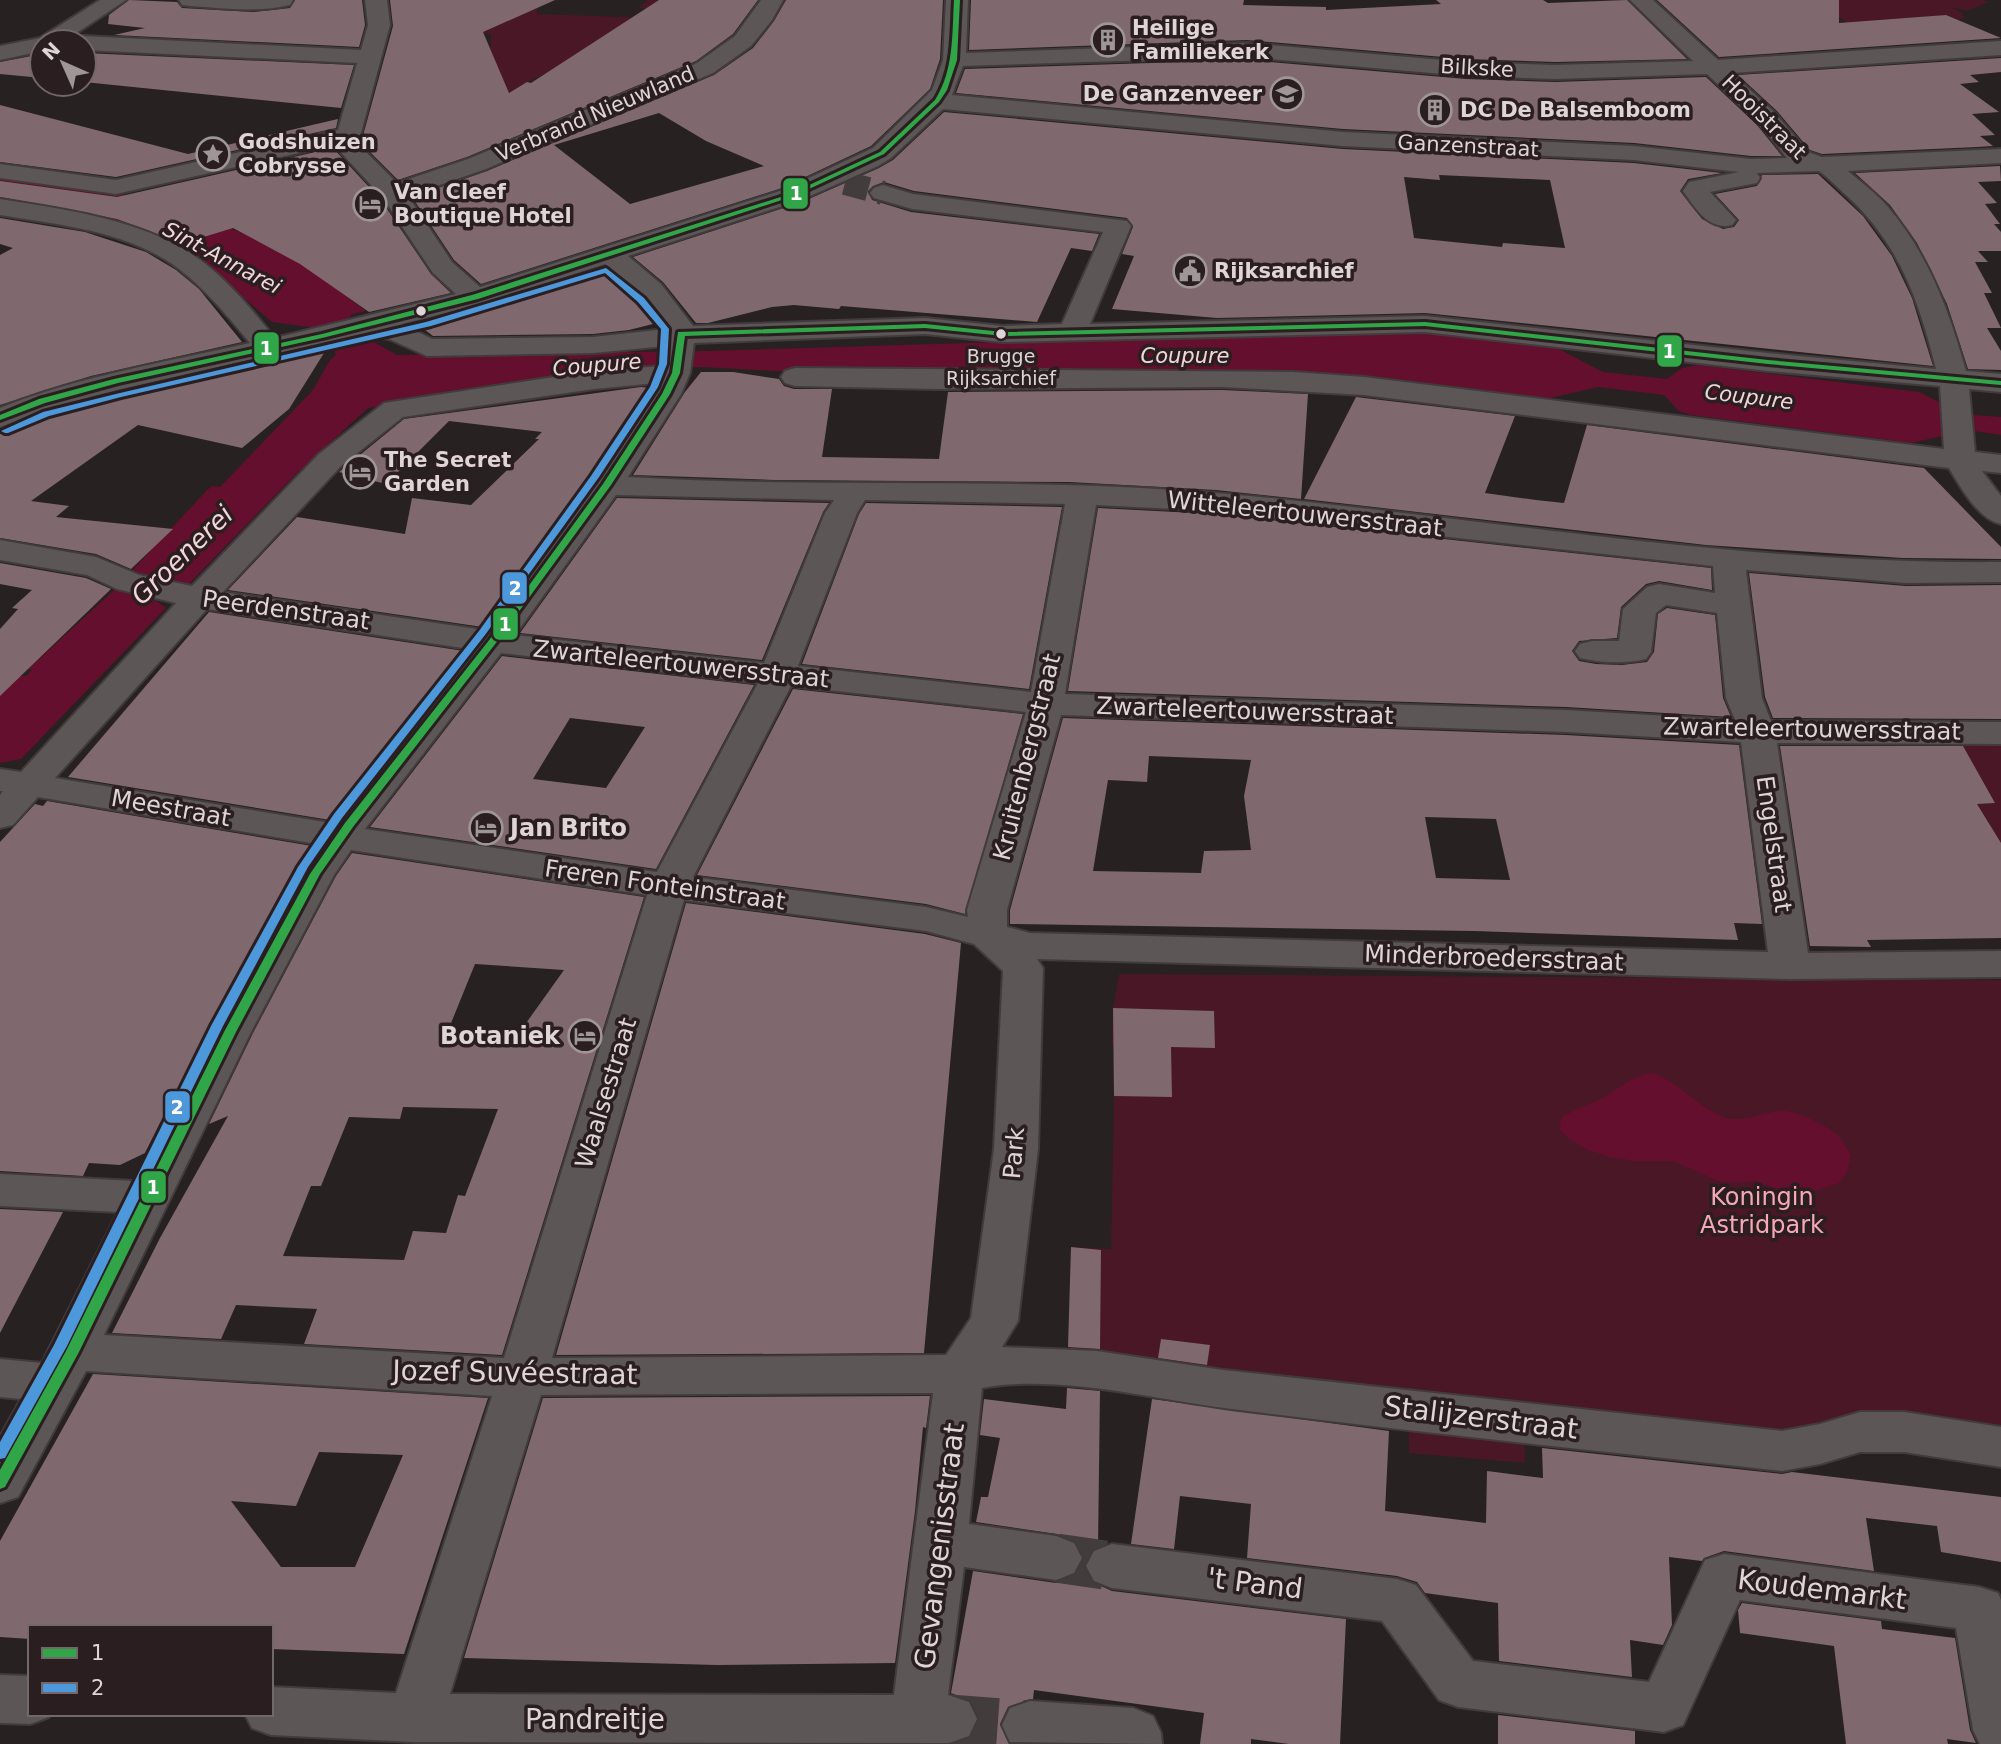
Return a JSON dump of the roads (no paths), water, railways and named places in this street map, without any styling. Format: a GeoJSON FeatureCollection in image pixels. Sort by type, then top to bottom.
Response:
{"type":"FeatureCollection","features":[{"type":"Feature","properties":{"kind":"street"},"geometry":{"type":"LineString","coordinates":[[72,28],[115,0]]}},
{"type":"Feature","properties":{"kind":"street"},"geometry":{"type":"LineString","coordinates":[[190,0],[243,4],[282,0]]}},
{"type":"Feature","properties":{"kind":"street"},"geometry":{"type":"LineString","coordinates":[[376,0],[379,25],[346,145],[393,193],[442,267],[475,297]]}},
{"type":"Feature","properties":{"kind":"street","name":"Verbrand Nieuwland"},"geometry":{"type":"LineString","coordinates":[[393,193],[477,164],[705,68],[744,41],[772,0]]}},
{"type":"Feature","properties":{"kind":"street"},"geometry":{"type":"LineString","coordinates":[[5,412],[117,381],[322,336],[475,297],[838,181],[882,153],[937,101],[944,90],[954,60],[957,0]]}},
{"type":"Feature","properties":{"kind":"street","name":"Hooistraat"},"geometry":{"type":"LineString","coordinates":[[1641,0],[1767,118],[1799,157],[1830,167],[1878,211],[1908,252],[1936,314],[1956,395],[1960,454]]}},
{"type":"Feature","properties":{"kind":"street"},"geometry":{"type":"LineString","coordinates":[[98,44],[370,57]]}},
{"type":"Feature","properties":{"kind":"street"},"geometry":{"type":"LineString","coordinates":[[0,53],[28,47]]}},
{"type":"Feature","properties":{"kind":"street","name":"Bilkske"},"geometry":{"type":"LineString","coordinates":[[954,60],[1236,50],[1466,69],[1555,72],[1714,67],[2001,48]]}},
{"type":"Feature","properties":{"kind":"street","name":"Ganzenstraat"},"geometry":{"type":"LineString","coordinates":[[937,101],[1343,139],[1499,149],[1634,153],[1751,166],[1956,160],[2001,156]]}},
{"type":"Feature","properties":{"kind":"street"},"geometry":{"type":"LineString","coordinates":[[0,171],[116,187],[347,135]]}},
{"type":"Feature","properties":{"kind":"street"},"geometry":{"type":"LineString","coordinates":[[1723,220],[1696,191],[1698,187],[1759,177],[1751,166]]}},
{"type":"Feature","properties":{"kind":"street"},"geometry":{"type":"LineString","coordinates":[[883,193],[912,201],[1118,226],[1072,332]]}},
{"type":"Feature","properties":{"kind":"street"},"geometry":{"type":"LineString","coordinates":[[0,207],[86,222],[163,249],[192,267],[267,347]]}},
{"type":"Feature","properties":{"kind":"street"},"geometry":{"type":"LineString","coordinates":[[0,1483],[64,1367],[230,1032],[315,874],[493,641],[607,485],[666,394],[678,356],[678,322],[651,290],[610,254]]}},
{"type":"Feature","properties":{"kind":"street"},"geometry":{"type":"LineString","coordinates":[[0,817],[14,782],[185,595],[330,460],[394,408],[594,380],[678,356],[925,326],[1003,334],[1425,324],[1956,395],[2001,383]]}},
{"type":"Feature","properties":{"kind":"street"},"geometry":{"type":"LineString","coordinates":[[359,327],[396,331],[427,348],[593,345],[678,356]]}},
{"type":"Feature","properties":{"kind":"street"},"geometry":{"type":"LineString","coordinates":[[795,377],[880,382],[1286,379],[1960,454],[2001,464]]}},
{"type":"Feature","properties":{"kind":"street"},"geometry":{"type":"LineString","coordinates":[[1960,454],[1975,485],[2001,515]]}},
{"type":"Feature","properties":{"kind":"street","name":"Witteleertouwersstraat"},"geometry":{"type":"LineString","coordinates":[[607,485],[1082,495],[1214,502],[1728,559],[1906,573],[2001,572]]}},
{"type":"Feature","properties":{"kind":"street","name":"Waalsestraat"},"geometry":{"type":"LineString","coordinates":[[415,1718],[523,1375],[669,886],[779,675],[783,655],[841,513],[856,491]]}},
{"type":"Feature","properties":{"kind":"street","name":"Kruitenbergstraat"},"geometry":{"type":"LineString","coordinates":[[988,935],[987,910],[1046,704],[1082,495]]}},
{"type":"Feature","properties":{"kind":"street"},"geometry":{"type":"LineString","coordinates":[[0,578],[14,552]]}},
{"type":"Feature","properties":{"kind":"street","name":"Peerdenstraat"},"geometry":{"type":"LineString","coordinates":[[14,552],[96,567],[121,580],[185,595],[493,641]]}},
{"type":"Feature","properties":{"kind":"street","name":"Engelstraat"},"geometry":{"type":"LineString","coordinates":[[1728,559],[1744,698],[1759,732],[1790,966]]}},
{"type":"Feature","properties":{"kind":"street"},"geometry":{"type":"LineString","coordinates":[[1592,650],[1634,652],[1640,610],[1659,594],[1732,605]]}},
{"type":"Feature","properties":{"kind":"street","name":"Zwarteleertouwersstraat"},"geometry":{"type":"LineString","coordinates":[[493,641],[1046,704],[1566,721],[1759,732],[2001,733]]}},
{"type":"Feature","properties":{"kind":"street","name":"Meestraat"},"geometry":{"type":"LineString","coordinates":[[14,782],[341,837]]}},
{"type":"Feature","properties":{"kind":"street","name":"Freren Fonteinstraat"},"geometry":{"type":"LineString","coordinates":[[341,837],[669,886],[926,919],[988,935]]}},
{"type":"Feature","properties":{"kind":"street","name":"Minderbroedersstraat"},"geometry":{"type":"LineString","coordinates":[[988,935],[1030,946],[1790,966],[2001,964]]}},
{"type":"Feature","properties":{"kind":"street","name":"Park"},"geometry":{"type":"LineString","coordinates":[[959,1374],[994,1321],[1016,1149],[1023,968],[988,935]]}},
{"type":"Feature","properties":{"kind":"street"},"geometry":{"type":"LineString","coordinates":[[0,1190],[150,1198]]}},
{"type":"Feature","properties":{"kind":"street","name":"Stalijzerstraat"},"geometry":{"type":"LineString","coordinates":[[959,1374],[1005,1365],[1097,1370],[1223,1389],[1782,1451],[1860,1433],[1904,1432],[2001,1447]]}},
{"type":"Feature","properties":{"kind":"street","name":"Jozef Suvéestraat"},"geometry":{"type":"LineString","coordinates":[[0,1378],[64,1367],[495,1377],[959,1374]]}},
{"type":"Feature","properties":{"kind":"street","name":"Gevangenisstraat"},"geometry":{"type":"LineString","coordinates":[[934,1718],[941,1542],[959,1374]]}},
{"type":"Feature","properties":{"kind":"street"},"geometry":{"type":"LineString","coordinates":[[941,1542],[1056,1558]]}},
{"type":"Feature","properties":{"kind":"street","name":"'t Pand"},"geometry":{"type":"LineString","coordinates":[[1112,1566],[1397,1601],[1458,1683]]}},
{"type":"Feature","properties":{"kind":"street","name":"Koudemarkt"},"geometry":{"type":"LineString","coordinates":[[1458,1683],[1664,1708],[1724,1576],[1979,1609],[2001,1730]]}},
{"type":"Feature","properties":{"kind":"street"},"geometry":{"type":"LineString","coordinates":[[0,1699],[28,1700]]}},
{"type":"Feature","properties":{"kind":"street","name":"Pandreitje"},"geometry":{"type":"LineString","coordinates":[[273,1711],[717,1732],[934,1718]]}},
{"type":"Feature","properties":{"kind":"street"},"geometry":{"type":"LineString","coordinates":[[1030,1725],[1133,1732],[1134,1744]]}},
{"type":"Feature","properties":{"kind":"water"},"geometry":{"type":"Polygon","coordinates":[[[0,174],[113,191],[223,225],[267,244],[312,271],[366,311],[352,314],[348,319],[370,340],[397,355],[703,351],[1407,330],[1557,348],[1603,372],[1667,379],[1682,368],[1697,365],[1919,392],[1939,402],[1947,413],[2001,417],[2001,435],[1946,427],[1942,436],[1912,443],[1690,415],[1679,411],[1664,395],[1598,387],[1546,399],[1346,375],[1280,371],[857,375],[700,367],[655,369],[368,408],[296,474],[187,586],[151,597],[166,608],[21,759],[0,763],[0,694],[20,676],[26,676],[32,670],[28,669],[113,591],[207,490],[212,486],[220,487],[313,390],[330,360],[336,355],[331,344],[316,328],[272,322],[204,264],[0,202],[0,174]]]}},
{"type":"Feature","properties":{"kind":"water"},"geometry":{"type":"Polygon","coordinates":[[[1653,1073],[1673,1083],[1708,1109],[1727,1118],[1742,1119],[1786,1111],[1822,1124],[1840,1137],[1851,1155],[1847,1173],[1839,1183],[1814,1191],[1781,1190],[1755,1181],[1718,1181],[1673,1161],[1634,1161],[1610,1157],[1586,1149],[1569,1139],[1560,1129],[1561,1118],[1629,1081],[1653,1073]]]}},
{"type":"Feature","properties":{"kind":"tunnel"},"geometry":{"type":"LineString","coordinates":[[845,183],[883,193]]}},
{"type":"Feature","properties":{"kind":"tunnel"},"geometry":{"type":"LineString","coordinates":[[1056,1558],[1112,1566]]}},
{"type":"Feature","properties":{"kind":"tunnel"},"geometry":{"type":"LineString","coordinates":[[949,1719],[1030,1725]]}},
{"type":"Feature","properties":{"kind":"place","name":"Heilige Familiekerk"},"geometry":{"type":"Point","coordinates":[1108,40]}},
{"type":"Feature","properties":{"kind":"place","name":"De Ganzenveer"},"geometry":{"type":"Point","coordinates":[1287,94]}},
{"type":"Feature","properties":{"kind":"place","name":"DC De Balsemboom"},"geometry":{"type":"Point","coordinates":[1435,110]}},
{"type":"Feature","properties":{"kind":"place","name":"Godshuizen Cobrysse"},"geometry":{"type":"Point","coordinates":[213,154]}},
{"type":"Feature","properties":{"kind":"place","name":"Van Cleef Boutique Hotel"},"geometry":{"type":"Point","coordinates":[370,204]}},
{"type":"Feature","properties":{"kind":"place","name":"Rijksarchief"},"geometry":{"type":"Point","coordinates":[1190,271]}},
{"type":"Feature","properties":{"kind":"place","name":"Brugge Rijksarchief"},"geometry":{"type":"Point","coordinates":[1001,334]}},
{"type":"Feature","properties":{"kind":"place","name":"The Secret Garden"},"geometry":{"type":"Point","coordinates":[360,472]}},
{"type":"Feature","properties":{"kind":"place","name":"Jan Brito"},"geometry":{"type":"Point","coordinates":[486,828]}},
{"type":"Feature","properties":{"kind":"place","name":"Botaniek"},"geometry":{"type":"Point","coordinates":[585,1036]}},
{"type":"Feature","properties":{"kind":"water label","name":"Sint-Annarei"},"geometry":{"type":"Point","coordinates":[222,258]}},
{"type":"Feature","properties":{"kind":"water label","name":"Coupure"},"geometry":{"type":"Point","coordinates":[1185,356]}},
{"type":"Feature","properties":{"kind":"water label","name":"Coupure"},"geometry":{"type":"Point","coordinates":[597,365]}},
{"type":"Feature","properties":{"kind":"water label","name":"Coupure"},"geometry":{"type":"Point","coordinates":[1749,397]}},
{"type":"Feature","properties":{"kind":"water label","name":"Groenerei"},"geometry":{"type":"Point","coordinates":[182,555]}},
{"type":"Feature","properties":{"kind":"park label","name":"Koningin Astridpark"},"geometry":{"type":"Point","coordinates":[1762,1211]}}]}
